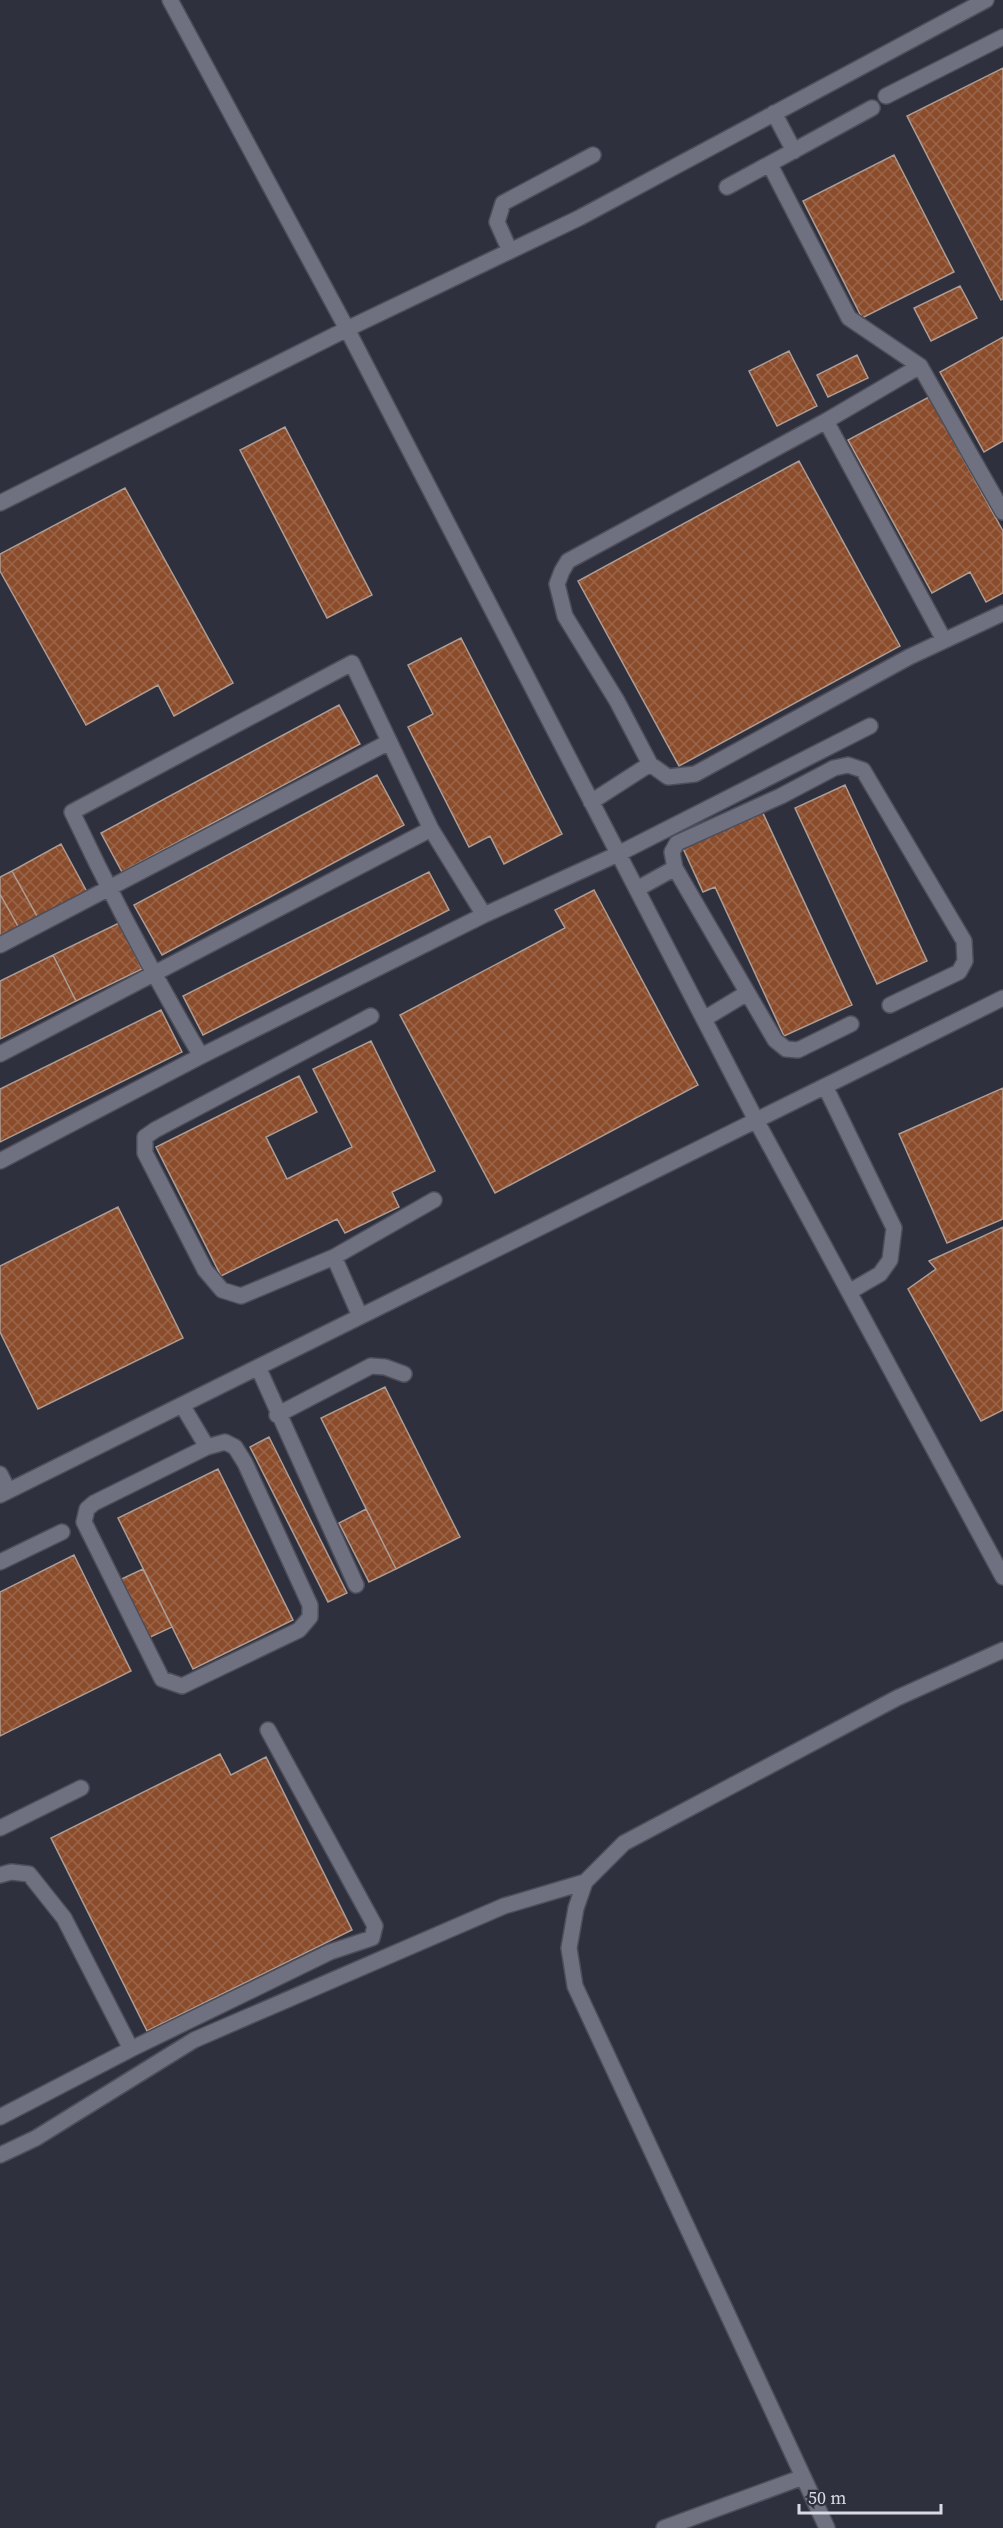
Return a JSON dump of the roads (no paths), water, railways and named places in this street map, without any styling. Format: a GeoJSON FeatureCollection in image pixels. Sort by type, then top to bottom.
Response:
{"type":"FeatureCollection","features":[{"type":"Feature","properties":{"kind":"street"},"geometry":{"type":"LineString","coordinates":[[170,0],[347,329],[756,1120],[1003,1577]]}},
{"type":"Feature","properties":{"kind":"street"},"geometry":{"type":"LineString","coordinates":[[0,503],[347,329],[579,218],[986,0]]}},
{"type":"Feature","properties":{"kind":"street"},"geometry":{"type":"LineString","coordinates":[[886,96],[1003,37]]}},
{"type":"Feature","properties":{"kind":"street"},"geometry":{"type":"LineString","coordinates":[[727,188],[872,108]]}},
{"type":"Feature","properties":{"kind":"street"},"geometry":{"type":"LineString","coordinates":[[774,113],[794,152]]}},
{"type":"Feature","properties":{"kind":"street"},"geometry":{"type":"LineString","coordinates":[[510,251],[497,222],[503,203],[593,155]]}},
{"type":"Feature","properties":{"kind":"street"},"geometry":{"type":"LineString","coordinates":[[770,165],[849,318],[920,366],[1003,512]]}},
{"type":"Feature","properties":{"kind":"street"},"geometry":{"type":"LineString","coordinates":[[920,366],[826,421],[568,561],[557,584],[565,616],[617,701],[650,764],[668,777],[695,774],[909,657],[1003,613]]}},
{"type":"Feature","properties":{"kind":"street"},"geometry":{"type":"LineString","coordinates":[[826,421],[944,640]]}},
{"type":"Feature","properties":{"kind":"street"},"geometry":{"type":"LineString","coordinates":[[201,1056],[153,975],[72,812],[352,663],[431,829],[484,915]]}},
{"type":"Feature","properties":{"kind":"street"},"geometry":{"type":"LineString","coordinates":[[0,1161],[201,1056],[484,915],[618,854],[870,726]]}},
{"type":"Feature","properties":{"kind":"street"},"geometry":{"type":"LineString","coordinates":[[0,945],[388,742]]}},
{"type":"Feature","properties":{"kind":"street"},"geometry":{"type":"LineString","coordinates":[[591,802],[650,764]]}},
{"type":"Feature","properties":{"kind":"street"},"geometry":{"type":"LineString","coordinates":[[851,1024],[798,1050],[786,1049],[775,1040],[675,868],[672,852],[677,843],[781,796],[834,768],[848,765],[863,770],[964,941],[965,961],[959,972],[890,1005]]}},
{"type":"Feature","properties":{"kind":"street"},"geometry":{"type":"LineString","coordinates":[[0,1054],[431,829]]}},
{"type":"Feature","properties":{"kind":"street"},"geometry":{"type":"LineString","coordinates":[[637,889],[675,868]]}},
{"type":"Feature","properties":{"kind":"street"},"geometry":{"type":"LineString","coordinates":[[704,1019],[747,993]]}},
{"type":"Feature","properties":{"kind":"street"},"geometry":{"type":"LineString","coordinates":[[0,1474],[4,1492],[1003,998]]}},
{"type":"Feature","properties":{"kind":"street"},"geometry":{"type":"LineString","coordinates":[[372,1016],[155,1130],[146,1137],[145,1153],[205,1270],[222,1290],[241,1296],[334,1257],[434,1200]]}},
{"type":"Feature","properties":{"kind":"street"},"geometry":{"type":"LineString","coordinates":[[825,1086],[894,1228],[890,1260],[880,1274],[849,1292]]}},
{"type":"Feature","properties":{"kind":"street"},"geometry":{"type":"LineString","coordinates":[[334,1257],[360,1316]]}},
{"type":"Feature","properties":{"kind":"street"},"geometry":{"type":"LineString","coordinates":[[278,1415],[371,1366],[385,1367],[405,1374]]}},
{"type":"Feature","properties":{"kind":"street"},"geometry":{"type":"LineString","coordinates":[[258,1367],[356,1585]]}},
{"type":"Feature","properties":{"kind":"street"},"geometry":{"type":"LineString","coordinates":[[182,1405],[207,1447]]}},
{"type":"Feature","properties":{"kind":"street"},"geometry":{"type":"LineString","coordinates":[[225,1442],[235,1447],[245,1463],[310,1605],[310,1617],[299,1630],[182,1686],[162,1679],[84,1522],[87,1509],[94,1503],[207,1447],[225,1442]]}},
{"type":"Feature","properties":{"kind":"street"},"geometry":{"type":"LineString","coordinates":[[0,1562],[62,1532]]}},
{"type":"Feature","properties":{"kind":"street"},"geometry":{"type":"LineString","coordinates":[[827,2528],[575,1986],[569,1948],[576,1908],[585,1882],[624,1843],[897,1698],[1003,1650]]}},
{"type":"Feature","properties":{"kind":"street"},"geometry":{"type":"LineString","coordinates":[[268,1730],[375,1926],[372,1938],[384,1958]]}},
{"type":"Feature","properties":{"kind":"street"},"geometry":{"type":"LineString","coordinates":[[0,1828],[81,1788]]}},
{"type":"Feature","properties":{"kind":"street"},"geometry":{"type":"LineString","coordinates":[[0,1875],[11,1872],[29,1874],[64,1918],[131,2049]]}},
{"type":"Feature","properties":{"kind":"street"},"geometry":{"type":"LineString","coordinates":[[0,2155],[36,2138],[194,2040],[504,1906],[585,1882]]}},
{"type":"Feature","properties":{"kind":"street"},"geometry":{"type":"LineString","coordinates":[[0,2117],[131,2049],[330,1952],[372,1938]]}},
{"type":"Feature","properties":{"kind":"street"},"geometry":{"type":"LineString","coordinates":[[664,2528],[803,2477]]}}]}
